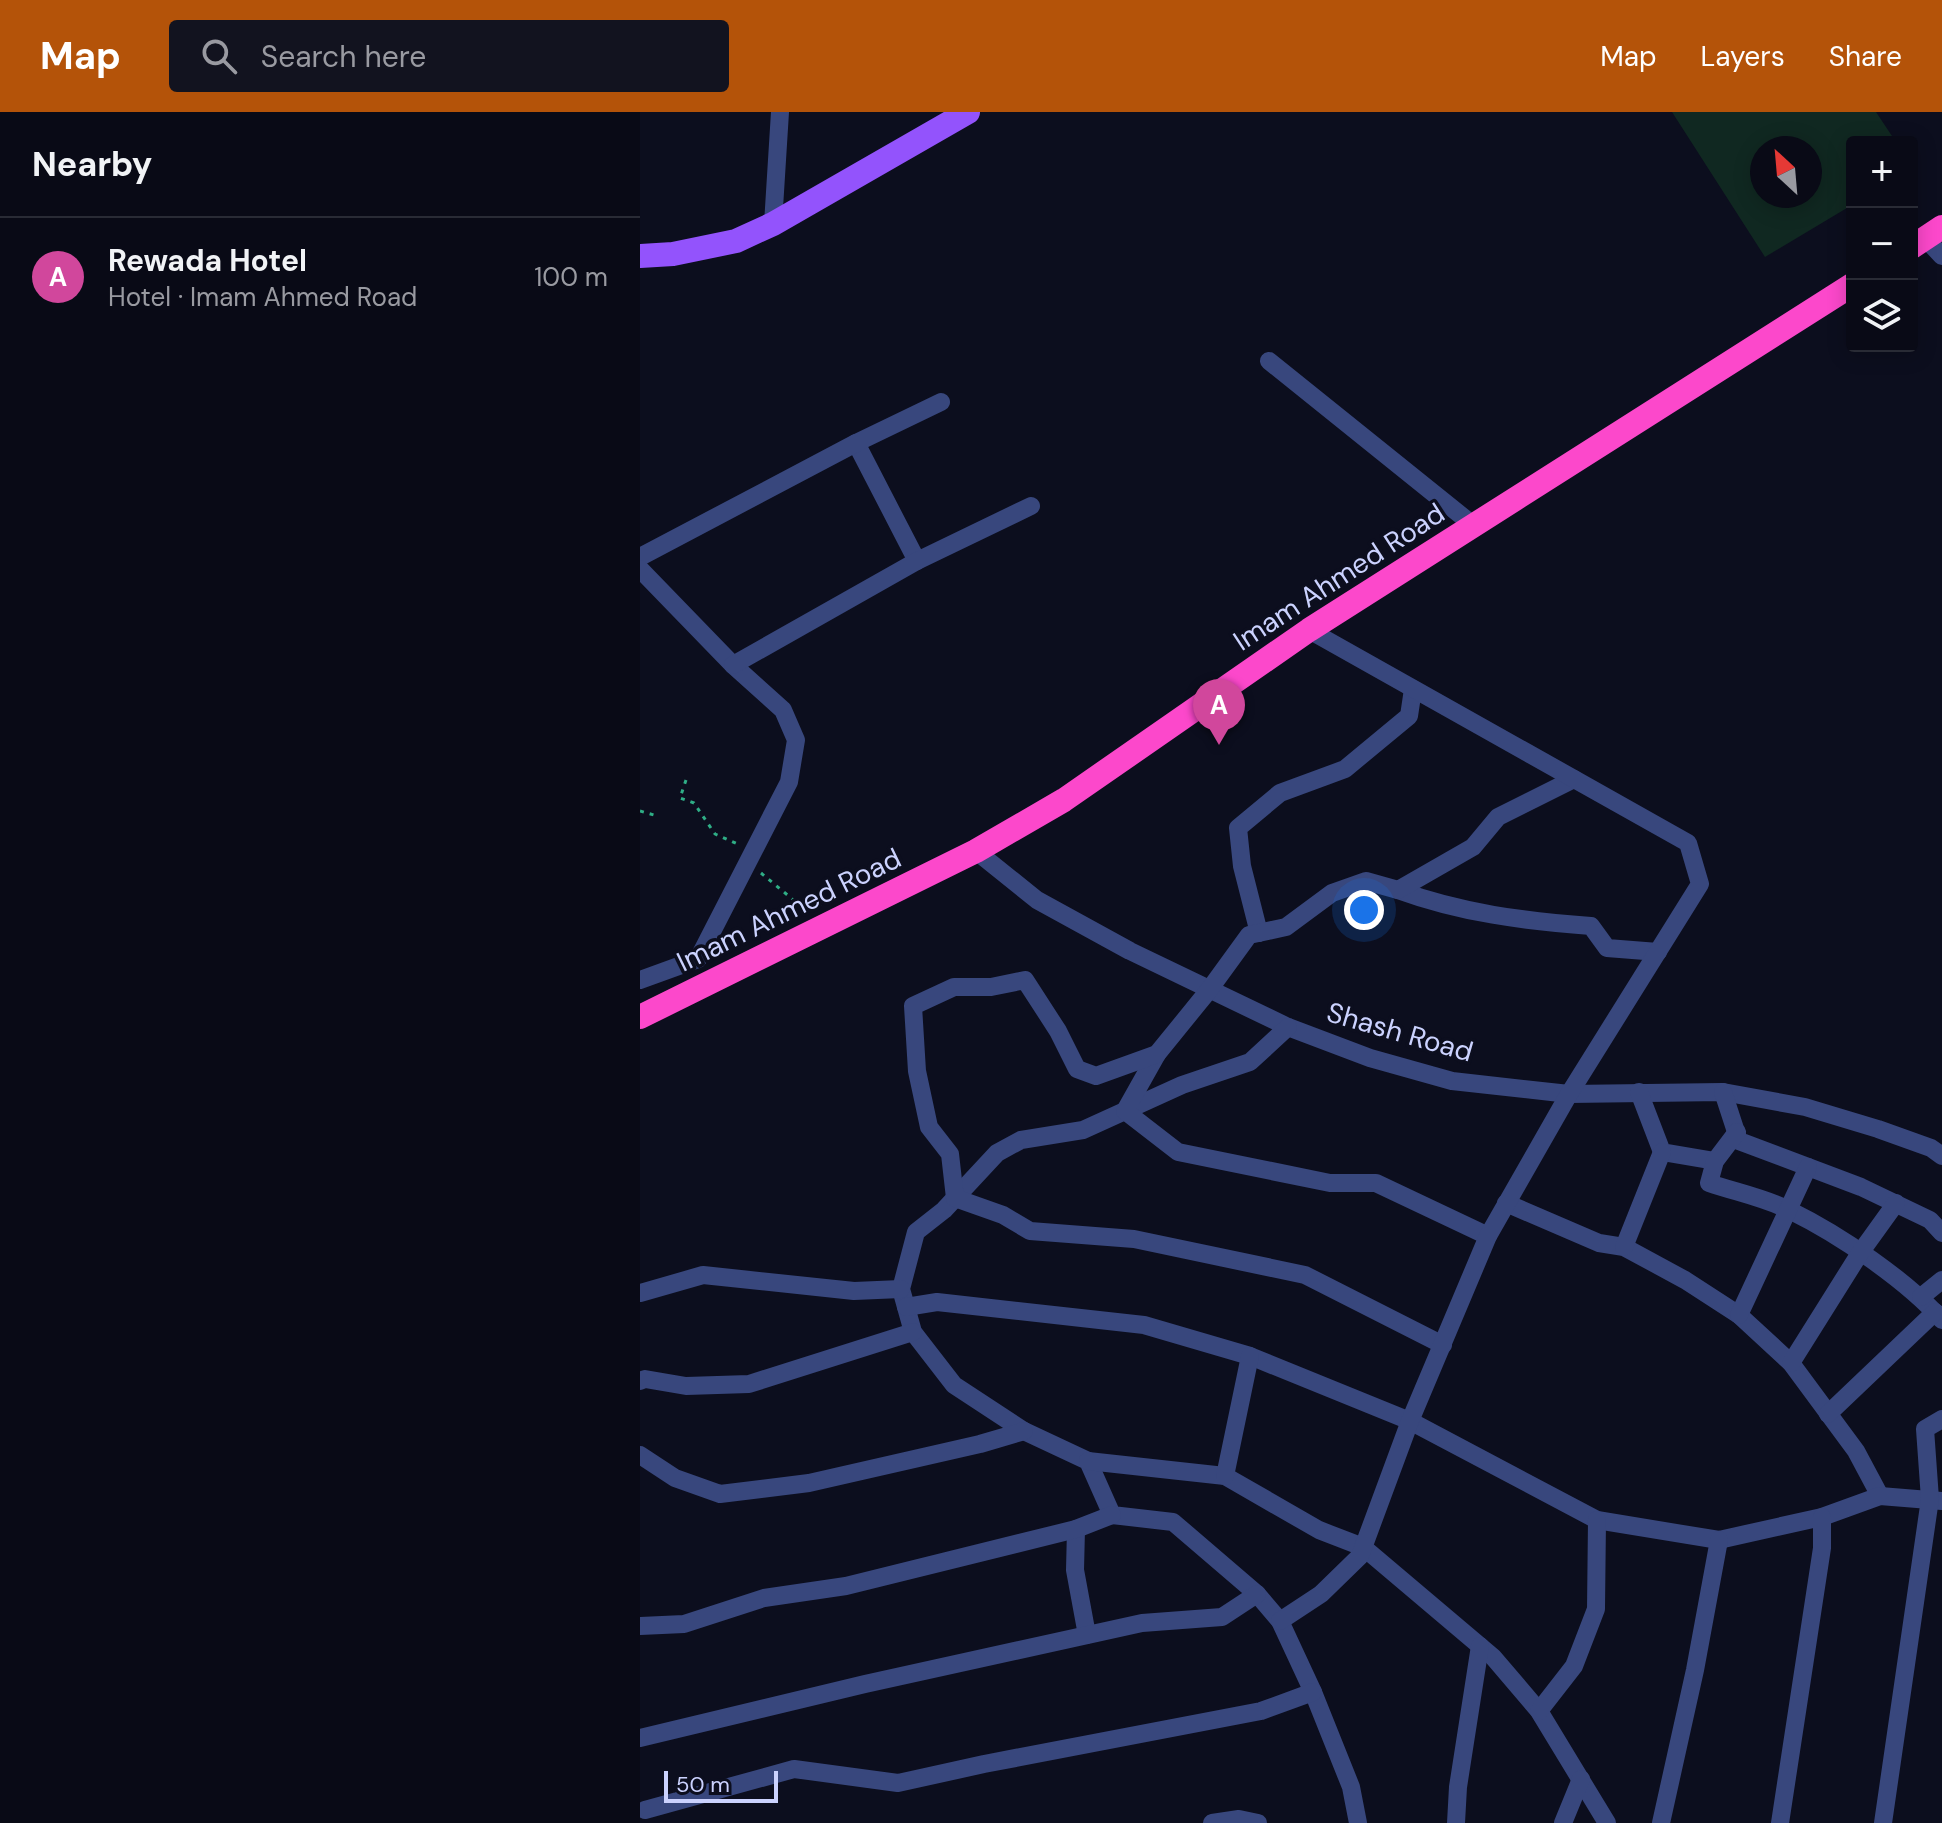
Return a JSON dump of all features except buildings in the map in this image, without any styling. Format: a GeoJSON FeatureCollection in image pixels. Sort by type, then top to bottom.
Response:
{"type":"FeatureCollection","features":[{"type":"Feature","properties":{"kind":"highway","name":"Imam Ahmed Road"},"geometry":{"type":"LineString","coordinates":[[640,1017],[976,851],[1064,800],[1309,630],[1846,289]]}},
{"type":"Feature","properties":{"kind":"main road"},"geometry":{"type":"LineString","coordinates":[[640,256],[673,254],[736,241],[773,224],[968,112]]}},
{"type":"Feature","properties":{"kind":"street"},"geometry":{"type":"LineString","coordinates":[[773,224],[780,112]]}},
{"type":"Feature","properties":{"kind":"street"},"geometry":{"type":"LineString","coordinates":[[1269,361],[1473,525]]}},
{"type":"Feature","properties":{"kind":"street"},"geometry":{"type":"LineString","coordinates":[[640,557],[856,443],[941,402]]}},
{"type":"Feature","properties":{"kind":"street"},"geometry":{"type":"LineString","coordinates":[[856,443],[917,561]]}},
{"type":"Feature","properties":{"kind":"street"},"geometry":{"type":"LineString","coordinates":[[733,665],[917,561],[1031,506]]}},
{"type":"Feature","properties":{"kind":"street"},"geometry":{"type":"LineString","coordinates":[[640,980],[698,959],[789,782],[796,740],[783,710],[643,578]]}},
{"type":"Feature","properties":{"kind":"street"},"geometry":{"type":"LineString","coordinates":[[1280,1621],[1321,1594],[1360,1556],[1410,1421],[1488,1236],[1569,1094],[1700,884],[1688,843],[1309,630]]}},
{"type":"Feature","properties":{"kind":"street"},"geometry":{"type":"LineString","coordinates":[[1259,933],[1242,866],[1238,828],[1280,793],[1345,769],[1409,716],[1413,689]]}},
{"type":"Feature","properties":{"kind":"street"},"geometry":{"type":"LineString","coordinates":[[1398,890],[1473,847],[1498,817],[1574,779]]}},
{"type":"Feature","properties":{"kind":"street","name":"Shash Road"},"geometry":{"type":"LineString","coordinates":[[976,851],[1037,900],[1130,951],[1288,1027],[1370,1058],[1452,1081],[1569,1094],[1723,1092],[1805,1107],[1878,1129],[1931,1148],[1942,1156]]}},
{"type":"Feature","properties":{"kind":"street"},"geometry":{"type":"LineString","coordinates":[[1125,1111],[1157,1054],[1249,935],[1286,927],[1332,893],[1366,881],[1437,904],[1517,921],[1591,926],[1607,948],[1658,952]]}},
{"type":"Feature","properties":{"kind":"street"},"geometry":{"type":"LineString","coordinates":[[955,1198],[950,1154],[929,1127],[917,1071],[913,1006],[954,987],[991,987],[1025,980],[1058,1031],[1077,1069],[1096,1076],[1157,1054]]}},
{"type":"Feature","properties":{"kind":"street"},"geometry":{"type":"LineString","coordinates":[[1288,1027],[1250,1062],[1182,1085],[1083,1130],[1021,1140],[997,1153],[955,1198],[916,1232],[904,1298],[913,1332],[954,1385],[1024,1431],[1088,1461],[1225,1476],[1319,1530],[1363,1547],[1493,1657],[1539,1711],[1607,1823]]}},
{"type":"Feature","properties":{"kind":"street"},"geometry":{"type":"LineString","coordinates":[[1624,1247],[1662,1152],[1639,1092]]}},
{"type":"Feature","properties":{"kind":"street"},"geometry":{"type":"LineString","coordinates":[[1723,1092],[1739,1141],[1861,1187],[1930,1220],[1942,1233]]}},
{"type":"Feature","properties":{"kind":"street"},"geometry":{"type":"LineString","coordinates":[[1125,1111],[1178,1152],[1330,1183],[1376,1183],[1488,1236]]}},
{"type":"Feature","properties":{"kind":"street"},"geometry":{"type":"LineString","coordinates":[[1737,1132],[1715,1161],[1709,1183],[1790,1210],[1860,1253],[1921,1297],[1938,1316],[1828,1414]]}},
{"type":"Feature","properties":{"kind":"street"},"geometry":{"type":"LineString","coordinates":[[1662,1152],[1715,1161]]}},
{"type":"Feature","properties":{"kind":"street"},"geometry":{"type":"LineString","coordinates":[[1739,1315],[1808,1167]]}},
{"type":"Feature","properties":{"kind":"street"},"geometry":{"type":"LineString","coordinates":[[955,1198],[1003,1215],[1030,1231],[1134,1239],[1305,1275],[1443,1345]]}},
{"type":"Feature","properties":{"kind":"street"},"geometry":{"type":"LineString","coordinates":[[1506,1203],[1599,1243],[1624,1247],[1685,1280],[1739,1315],[1791,1363],[1856,1451],[1880,1496]]}},
{"type":"Feature","properties":{"kind":"street"},"geometry":{"type":"LineString","coordinates":[[1791,1363],[1860,1253],[1896,1203]]}},
{"type":"Feature","properties":{"kind":"street"},"geometry":{"type":"LineString","coordinates":[[640,1293],[703,1275],[1144,1325],[1250,1356],[1410,1421],[1597,1520],[1719,1540],[1822,1517],[1880,1496],[1936,1500]]}},
{"type":"Feature","properties":{"kind":"street"},"geometry":{"type":"LineString","coordinates":[[1921,1297],[1942,1280]]}},
{"type":"Feature","properties":{"kind":"street"},"geometry":{"type":"LineString","coordinates":[[640,1381],[645,1379],[686,1386],[749,1384],[913,1332]]}},
{"type":"Feature","properties":{"kind":"street"},"geometry":{"type":"LineString","coordinates":[[1225,1476],[1250,1356]]}},
{"type":"Feature","properties":{"kind":"street"},"geometry":{"type":"LineString","coordinates":[[1883,1823],[1936,1500],[1925,1429],[1942,1419]]}},
{"type":"Feature","properties":{"kind":"street"},"geometry":{"type":"LineString","coordinates":[[640,1455],[675,1478],[720,1494],[809,1483],[1024,1431]]}},
{"type":"Feature","properties":{"kind":"street"},"geometry":{"type":"LineString","coordinates":[[1088,1461],[1112,1515]]}},
{"type":"Feature","properties":{"kind":"street"},"geometry":{"type":"LineString","coordinates":[[640,1626],[684,1624],[764,1598],[846,1586],[1076,1529],[1112,1515],[1173,1522],[1257,1594],[1280,1621],[1313,1692],[1351,1787],[1358,1823]]}},
{"type":"Feature","properties":{"kind":"street"},"geometry":{"type":"LineString","coordinates":[[1780,1823],[1822,1548],[1822,1517]]}},
{"type":"Feature","properties":{"kind":"street"},"geometry":{"type":"LineString","coordinates":[[1539,1711],[1574,1666],[1596,1609],[1597,1520]]}},
{"type":"Feature","properties":{"kind":"street"},"geometry":{"type":"LineString","coordinates":[[1076,1529],[1075,1570],[1087,1635]]}},
{"type":"Feature","properties":{"kind":"street"},"geometry":{"type":"LineString","coordinates":[[1661,1823],[1676,1763],[1719,1540]]}},
{"type":"Feature","properties":{"kind":"street"},"geometry":{"type":"LineString","coordinates":[[640,1738],[1142,1623],[1222,1617],[1257,1594]]}},
{"type":"Feature","properties":{"kind":"street"},"geometry":{"type":"LineString","coordinates":[[1456,1823],[1458,1787],[1480,1646]]}},
{"type":"Feature","properties":{"kind":"street"},"geometry":{"type":"LineString","coordinates":[[642,1807],[794,1769],[898,1783],[1261,1711],[1313,1692]]}},
{"type":"Feature","properties":{"kind":"street"},"geometry":{"type":"LineString","coordinates":[[1563,1823],[1581,1779]]}},
{"type":"Feature","properties":{"kind":"street"},"geometry":{"type":"LineString","coordinates":[[642,1807],[659,1823]]}},
{"type":"Feature","properties":{"kind":"street"},"geometry":{"type":"LineString","coordinates":[[1212,1823],[1239,1819],[1258,1823]]}},
{"type":"Feature","properties":{"kind":"path"},"geometry":{"type":"LineString","coordinates":[[686,780],[680,798],[694,803],[715,834],[728,838],[752,856],[797,903],[826,904],[843,918]]}},
{"type":"Feature","properties":{"kind":"path"},"geometry":{"type":"LineString","coordinates":[[640,811],[654,815]]}},
{"type":"Feature","properties":{"kind":"green space"},"geometry":{"type":"Polygon","coordinates":[[[1672,112],[1876,112],[1892,136],[1846,136],[1846,209],[1765,257],[1672,112]]]}},
{"type":"Feature","properties":{"kind":"place","name":"Rewada Hotel"},"geometry":{"type":"Point","coordinates":[1219,745]}}]}
